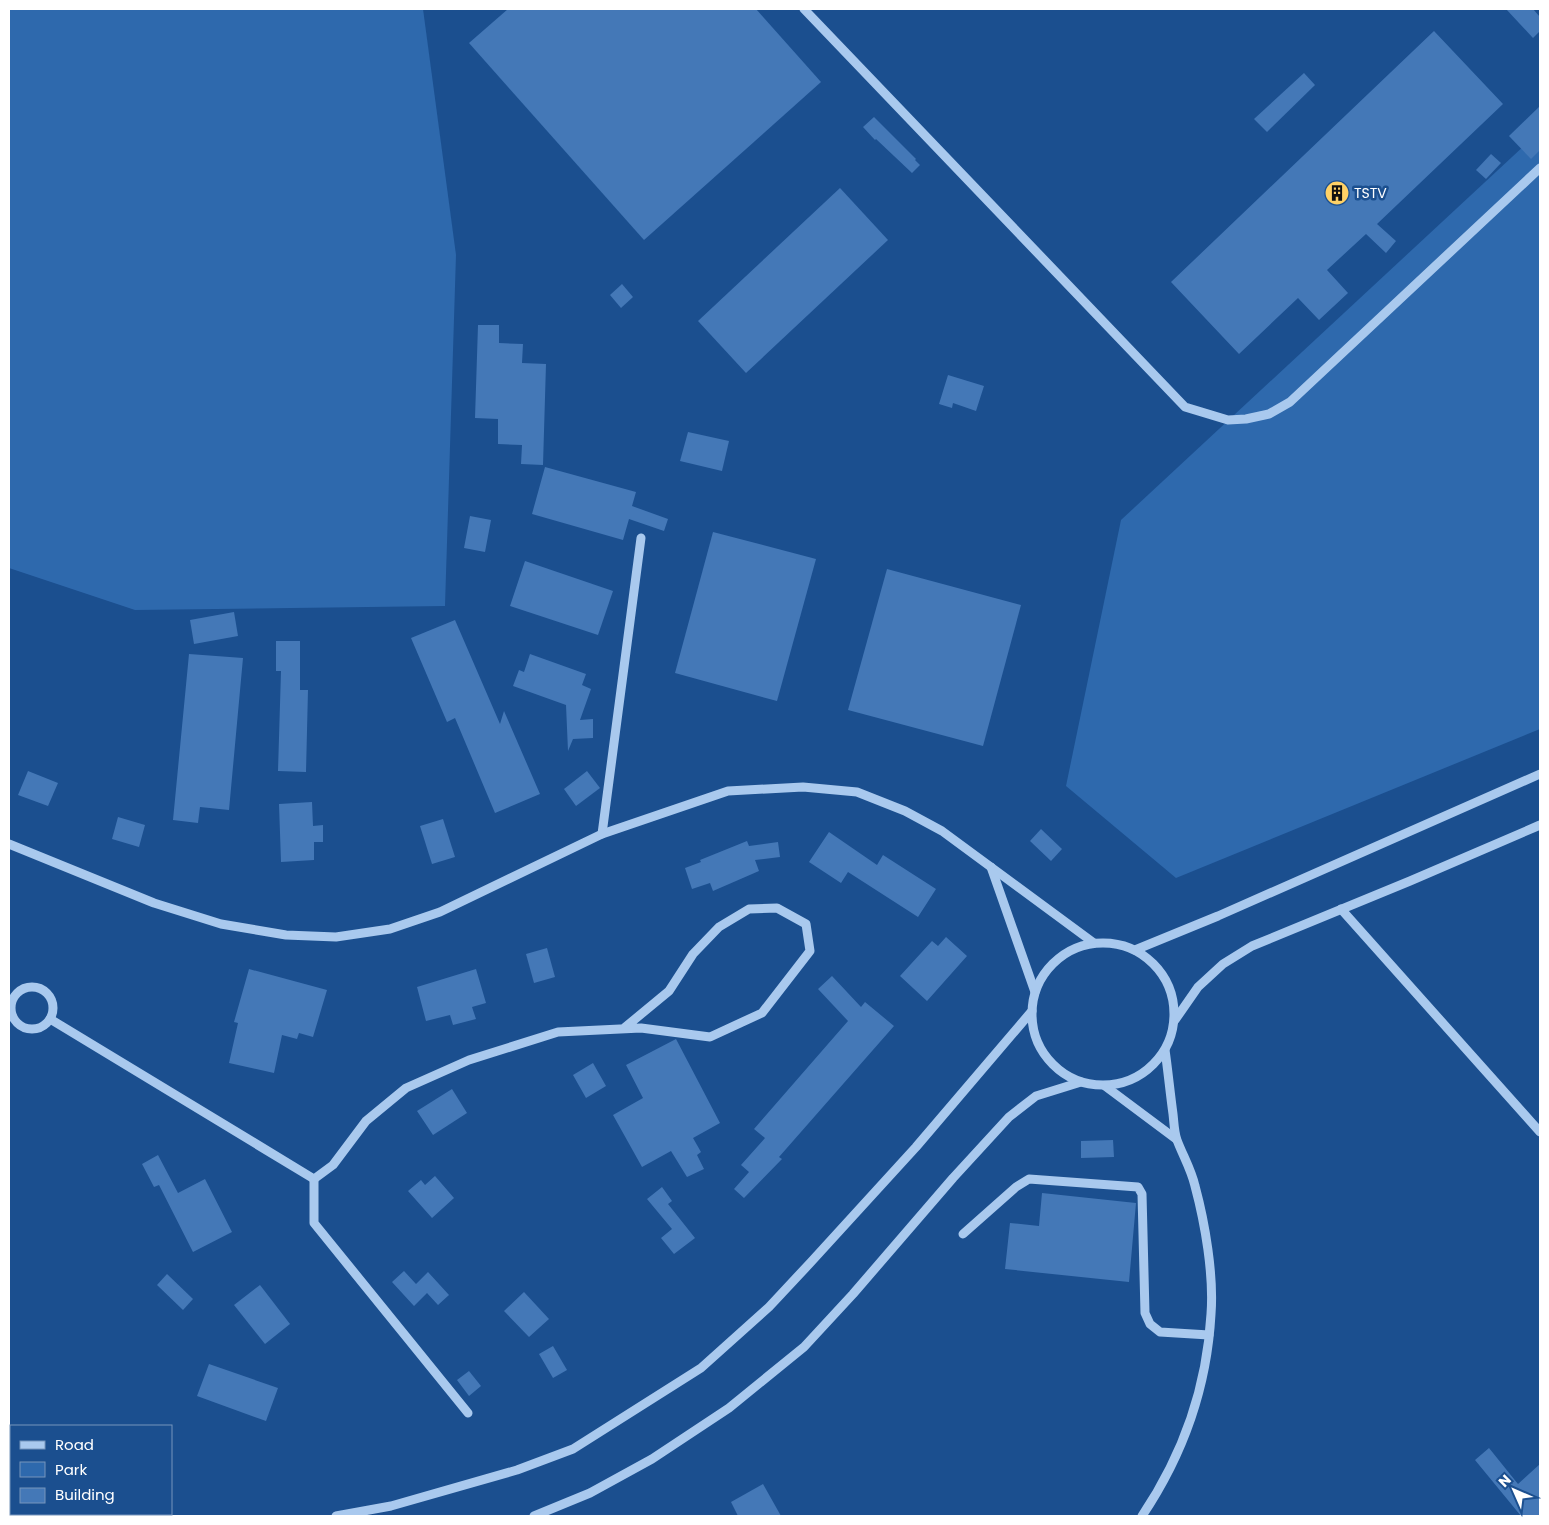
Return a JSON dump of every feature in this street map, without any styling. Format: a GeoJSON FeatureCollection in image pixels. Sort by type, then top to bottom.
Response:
{"type":"FeatureCollection","features":[{"type":"Feature","properties":{"kind":"street"},"geometry":{"type":"LineString","coordinates":[[804,9],[1185,407],[1228,420],[1246,419],[1268,414],[1290,402],[1540,168]]}},
{"type":"Feature","properties":{"kind":"street"},"geometry":{"type":"LineString","coordinates":[[602,834],[641,538]]}},
{"type":"Feature","properties":{"kind":"street"},"geometry":{"type":"LineString","coordinates":[[1135,950],[1218,916],[1540,774]]}},
{"type":"Feature","properties":{"kind":"street"},"geometry":{"type":"LineString","coordinates":[[9,844],[154,903],[221,924],[286,935],[336,937],[390,929],[440,912],[602,834],[728,791],[803,787],[857,792],[905,811],[942,831],[1094,943]]}},
{"type":"Feature","properties":{"kind":"street"},"geometry":{"type":"LineString","coordinates":[[1175,1020],[1198,987],[1223,964],[1252,946],[1540,825]]}},
{"type":"Feature","properties":{"kind":"street"},"geometry":{"type":"LineString","coordinates":[[991,867],[1035,992]]}},
{"type":"Feature","properties":{"kind":"street"},"geometry":{"type":"LineString","coordinates":[[314,1179],[333,1165],[366,1121],[406,1088],[469,1060],[558,1032],[623,1029],[641,1028],[710,1037],[762,1013],[810,951],[806,924],[777,908],[750,909],[726,922],[718,927],[693,954],[669,991],[623,1029]]}},
{"type":"Feature","properties":{"kind":"street"},"geometry":{"type":"LineString","coordinates":[[1341,910],[1540,1132]]}},
{"type":"Feature","properties":{"kind":"street"},"geometry":{"type":"LineString","coordinates":[[1094,943],[1115,943],[1135,950],[1153,962],[1166,978],[1173,998],[1175,1020],[1171,1038],[1165,1050],[1150,1068],[1129,1081],[1105,1086],[1080,1082],[1059,1071],[1043,1054],[1034,1033],[1032,1011],[1035,992],[1044,974],[1057,960],[1073,949],[1094,943]]}},
{"type":"Feature","properties":{"kind":"street"},"geometry":{"type":"LineString","coordinates":[[33,986],[47,992],[53,1005],[50,1019],[38,1028],[31,1029],[11,1021],[13,992],[33,986]]}},
{"type":"Feature","properties":{"kind":"street"},"geometry":{"type":"LineString","coordinates":[[336,1516],[391,1506],[517,1470],[573,1449],[701,1368],[769,1307],[811,1262],[916,1147],[1032,1011]]}},
{"type":"Feature","properties":{"kind":"street"},"geometry":{"type":"LineString","coordinates":[[50,1019],[314,1179]]}},
{"type":"Feature","properties":{"kind":"street"},"geometry":{"type":"LineString","coordinates":[[1142,1516],[1175,1459],[1197,1403],[1207,1356],[1212,1312],[1210,1271],[1204,1231],[1195,1186],[1188,1163],[1176,1139],[1165,1050]]}},
{"type":"Feature","properties":{"kind":"street"},"geometry":{"type":"LineString","coordinates":[[534,1516],[590,1493],[652,1459],[729,1408],[804,1347],[1009,1117],[1036,1096],[1080,1082]]}},
{"type":"Feature","properties":{"kind":"street"},"geometry":{"type":"LineString","coordinates":[[1105,1086],[1176,1139]]}},
{"type":"Feature","properties":{"kind":"street"},"geometry":{"type":"LineString","coordinates":[[314,1179],[314,1223],[468,1414]]}},
{"type":"Feature","properties":{"kind":"street"},"geometry":{"type":"LineString","coordinates":[[963,1234],[1016,1187],[1029,1179],[1138,1187],[1142,1194],[1145,1313],[1150,1324],[1160,1332],[1209,1335]]}},
{"type":"Feature","properties":{"kind":"street"},"geometry":{"type":"LineString","coordinates":[[9,1515],[14,1516]]}},
{"type":"Feature","properties":{"kind":"green space"},"geometry":{"type":"Polygon","coordinates":[[[9,9],[423,9],[456,255],[445,606],[135,610],[9,568],[9,9]]]}},
{"type":"Feature","properties":{"kind":"green space"},"geometry":{"type":"Polygon","coordinates":[[[1540,131],[1540,729],[1176,878],[1066,786],[1121,520],[1540,131]]]}},
{"type":"Feature","properties":{"kind":"building"},"geometry":{"type":"Polygon","coordinates":[[[508,9],[756,9],[821,82],[644,240],[469,43],[508,9]]]}},
{"type":"Feature","properties":{"kind":"building"},"geometry":{"type":"Polygon","coordinates":[[[1506,9],[1533,9],[1540,17],[1540,31],[1533,38],[1506,9]]]}},
{"type":"Feature","properties":{"kind":"building","name":"TSTV"},"geometry":{"type":"Polygon","coordinates":[[[1434,31],[1503,104],[1377,224],[1396,241],[1386,253],[1366,234],[1327,270],[1348,293],[1319,320],[1298,298],[1239,354],[1171,282],[1434,31]]]}},
{"type":"Feature","properties":{"kind":"building"},"geometry":{"type":"Polygon","coordinates":[[[1304,73],[1315,85],[1267,132],[1254,119],[1304,73]]]}},
{"type":"Feature","properties":{"kind":"building"},"geometry":{"type":"Polygon","coordinates":[[[1540,106],[1540,150],[1531,159],[1509,136],[1540,106]]]}},
{"type":"Feature","properties":{"kind":"building"},"geometry":{"type":"Polygon","coordinates":[[[874,117],[916,159],[920,165],[912,173],[863,127],[874,117]]]}},
{"type":"Feature","properties":{"kind":"building"},"geometry":{"type":"Polygon","coordinates":[[[1491,154],[1501,163],[1486,179],[1476,170],[1491,154]]]}},
{"type":"Feature","properties":{"kind":"building"},"geometry":{"type":"Polygon","coordinates":[[[840,188],[888,240],[746,373],[698,321],[840,188]]]}},
{"type":"Feature","properties":{"kind":"building"},"geometry":{"type":"Polygon","coordinates":[[[622,284],[633,297],[621,308],[610,295],[622,284]]]}},
{"type":"Feature","properties":{"kind":"building"},"geometry":{"type":"Polygon","coordinates":[[[478,325],[499,325],[499,343],[523,344],[522,363],[546,364],[543,465],[521,464],[522,445],[498,444],[498,419],[475,418],[478,325]]]}},
{"type":"Feature","properties":{"kind":"building"},"geometry":{"type":"Polygon","coordinates":[[[948,375],[984,386],[976,411],[953,403],[952,408],[939,404],[948,375]]]}},
{"type":"Feature","properties":{"kind":"building"},"geometry":{"type":"Polygon","coordinates":[[[688,432],[729,441],[722,471],[680,461],[688,432]]]}},
{"type":"Feature","properties":{"kind":"building"},"geometry":{"type":"Polygon","coordinates":[[[545,467],[636,492],[632,506],[668,519],[664,531],[629,519],[623,540],[532,514],[545,467]]]}},
{"type":"Feature","properties":{"kind":"building"},"geometry":{"type":"Polygon","coordinates":[[[470,516],[491,520],[485,552],[464,548],[470,516]]]}},
{"type":"Feature","properties":{"kind":"building"},"geometry":{"type":"Polygon","coordinates":[[[713,532],[816,559],[777,701],[675,673],[713,532]]]}},
{"type":"Feature","properties":{"kind":"building"},"geometry":{"type":"Polygon","coordinates":[[[525,561],[613,591],[598,635],[510,606],[525,561]]]}},
{"type":"Feature","properties":{"kind":"building"},"geometry":{"type":"Polygon","coordinates":[[[887,569],[1021,605],[983,746],[848,710],[887,569]]]}},
{"type":"Feature","properties":{"kind":"building"},"geometry":{"type":"Polygon","coordinates":[[[234,612],[238,636],[194,644],[190,620],[234,612]]]}},
{"type":"Feature","properties":{"kind":"building"},"geometry":{"type":"Polygon","coordinates":[[[455,620],[500,724],[504,711],[540,794],[495,813],[455,718],[447,722],[411,638],[455,620]]]}},
{"type":"Feature","properties":{"kind":"building"},"geometry":{"type":"Polygon","coordinates":[[[276,641],[300,641],[300,690],[308,690],[306,772],[278,771],[281,671],[276,671],[276,641]]]}},
{"type":"Feature","properties":{"kind":"building"},"geometry":{"type":"Polygon","coordinates":[[[189,654],[243,658],[229,810],[200,807],[198,823],[173,820],[189,654]]]}},
{"type":"Feature","properties":{"kind":"building"},"geometry":{"type":"Polygon","coordinates":[[[530,654],[586,674],[582,685],[591,689],[580,720],[593,719],[593,738],[573,739],[568,751],[566,705],[513,686],[519,670],[524,672],[530,654]]]}},
{"type":"Feature","properties":{"kind":"building"},"geometry":{"type":"Polygon","coordinates":[[[28,771],[58,783],[48,806],[18,795],[28,771]]]}},
{"type":"Feature","properties":{"kind":"building"},"geometry":{"type":"Polygon","coordinates":[[[587,771],[600,788],[576,806],[564,789],[587,771]]]}},
{"type":"Feature","properties":{"kind":"building"},"geometry":{"type":"Polygon","coordinates":[[[312,802],[313,826],[323,825],[323,842],[314,842],[314,860],[281,862],[279,804],[312,802]]]}},
{"type":"Feature","properties":{"kind":"building"},"geometry":{"type":"Polygon","coordinates":[[[118,817],[145,825],[139,847],[112,839],[118,817]]]}},
{"type":"Feature","properties":{"kind":"building"},"geometry":{"type":"Polygon","coordinates":[[[443,819],[455,857],[432,864],[420,826],[443,819]]]}},
{"type":"Feature","properties":{"kind":"building"},"geometry":{"type":"Polygon","coordinates":[[[1041,829],[1062,849],[1051,861],[1030,841],[1041,829]]]}},
{"type":"Feature","properties":{"kind":"building"},"geometry":{"type":"Polygon","coordinates":[[[829,832],[877,865],[883,855],[936,889],[918,917],[848,872],[841,883],[809,862],[829,832]]]}},
{"type":"Feature","properties":{"kind":"building"},"geometry":{"type":"Polygon","coordinates":[[[747,841],[749,846],[778,842],[780,857],[755,860],[759,871],[713,891],[710,883],[692,889],[685,868],[747,841]]]}},
{"type":"Feature","properties":{"kind":"building"},"geometry":{"type":"Polygon","coordinates":[[[946,937],[967,956],[927,1001],[900,976],[932,941],[938,946],[946,937]]]}},
{"type":"Feature","properties":{"kind":"building"},"geometry":{"type":"Polygon","coordinates":[[[547,948],[555,977],[534,983],[526,954],[547,948]]]}},
{"type":"Feature","properties":{"kind":"building"},"geometry":{"type":"Polygon","coordinates":[[[249,969],[327,990],[313,1037],[299,1033],[297,1039],[282,1035],[274,1073],[229,1063],[238,1023],[234,1022],[249,969]]]}},
{"type":"Feature","properties":{"kind":"building"},"geometry":{"type":"Polygon","coordinates":[[[476,969],[486,1003],[472,1007],[476,1019],[453,1025],[450,1015],[426,1021],[417,987],[476,969]]]}},
{"type":"Feature","properties":{"kind":"building"},"geometry":{"type":"Polygon","coordinates":[[[832,976],[861,1007],[865,1002],[894,1026],[779,1157],[782,1159],[744,1198],[734,1189],[749,1172],[741,1165],[765,1138],[754,1129],[848,1021],[818,989],[832,976]]]}},
{"type":"Feature","properties":{"kind":"building"},"geometry":{"type":"Polygon","coordinates":[[[676,1039],[720,1123],[693,1138],[701,1152],[697,1155],[704,1169],[687,1177],[671,1151],[642,1167],[613,1115],[643,1098],[626,1065],[676,1039]]]}},
{"type":"Feature","properties":{"kind":"building"},"geometry":{"type":"Polygon","coordinates":[[[593,1063],[606,1086],[586,1098],[573,1075],[593,1063]]]}},
{"type":"Feature","properties":{"kind":"building"},"geometry":{"type":"Polygon","coordinates":[[[452,1089],[467,1113],[433,1135],[417,1111],[452,1089]]]}},
{"type":"Feature","properties":{"kind":"building"},"geometry":{"type":"Polygon","coordinates":[[[1113,1140],[1114,1157],[1081,1158],[1081,1141],[1113,1140]]]}},
{"type":"Feature","properties":{"kind":"building"},"geometry":{"type":"Polygon","coordinates":[[[158,1155],[178,1193],[205,1179],[232,1232],[193,1252],[159,1185],[154,1187],[142,1164],[158,1155]]]}},
{"type":"Feature","properties":{"kind":"building"},"geometry":{"type":"Polygon","coordinates":[[[435,1176],[454,1198],[432,1218],[408,1191],[421,1180],[425,1185],[435,1176]]]}},
{"type":"Feature","properties":{"kind":"building"},"geometry":{"type":"Polygon","coordinates":[[[662,1187],[672,1201],[668,1204],[695,1238],[674,1254],[661,1238],[672,1229],[647,1199],[662,1187]]]}},
{"type":"Feature","properties":{"kind":"building"},"geometry":{"type":"Polygon","coordinates":[[[1042,1193],[1136,1203],[1129,1282],[1005,1269],[1010,1223],[1039,1226],[1042,1193]]]}},
{"type":"Feature","properties":{"kind":"building"},"geometry":{"type":"Polygon","coordinates":[[[404,1271],[416,1284],[428,1272],[449,1295],[438,1305],[427,1293],[414,1306],[392,1282],[404,1271]]]}},
{"type":"Feature","properties":{"kind":"building"},"geometry":{"type":"Polygon","coordinates":[[[167,1274],[193,1299],[183,1310],[157,1285],[167,1274]]]}},
{"type":"Feature","properties":{"kind":"building"},"geometry":{"type":"Polygon","coordinates":[[[260,1285],[290,1324],[265,1344],[234,1305],[260,1285]]]}},
{"type":"Feature","properties":{"kind":"building"},"geometry":{"type":"Polygon","coordinates":[[[524,1292],[549,1319],[529,1337],[504,1311],[524,1292]]]}},
{"type":"Feature","properties":{"kind":"building"},"geometry":{"type":"Polygon","coordinates":[[[553,1346],[567,1370],[553,1378],[539,1354],[553,1346]]]}},
{"type":"Feature","properties":{"kind":"building"},"geometry":{"type":"Polygon","coordinates":[[[209,1364],[278,1388],[266,1421],[197,1396],[209,1364]]]}},
{"type":"Feature","properties":{"kind":"building"},"geometry":{"type":"Polygon","coordinates":[[[469,1371],[481,1386],[469,1396],[457,1380],[469,1371]]]}},
{"type":"Feature","properties":{"kind":"building"},"geometry":{"type":"Polygon","coordinates":[[[1489,1448],[1518,1484],[1540,1464],[1540,1516],[1521,1516],[1475,1460],[1489,1448]]]}},
{"type":"Feature","properties":{"kind":"building"},"geometry":{"type":"Polygon","coordinates":[[[763,1484],[781,1516],[738,1516],[731,1502],[763,1484]]]}},
{"type":"Feature","properties":{"kind":"place","name":"TSTV"},"geometry":{"type":"Point","coordinates":[1337,193]}}]}
